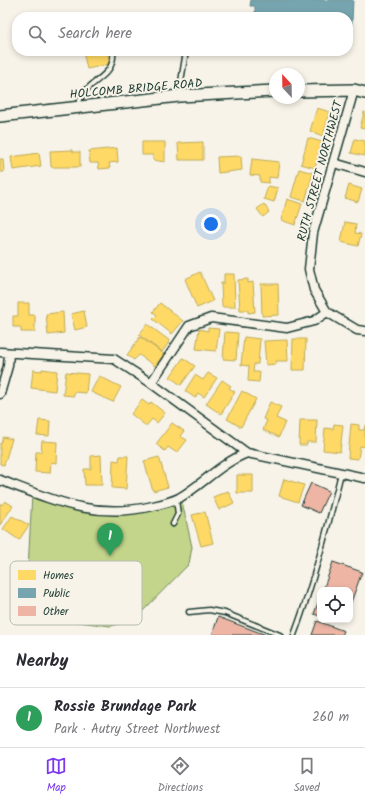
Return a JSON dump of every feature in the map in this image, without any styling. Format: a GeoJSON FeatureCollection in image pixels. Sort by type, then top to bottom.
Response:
{"type":"FeatureCollection","features":[{"type":"Feature","properties":{"kind":"street"},"geometry":{"type":"LineString","coordinates":[[305,91],[354,90],[365,93]]}},
{"type":"Feature","properties":{"kind":"street","name":"RUTH STREET NORTHWEST"},"geometry":{"type":"LineString","coordinates":[[354,90],[313,233],[309,269],[314,290],[327,312],[357,330],[365,331]]}},
{"type":"Feature","properties":{"kind":"street","name":"HOLCOMB BRIDGE ROAD"},"geometry":{"type":"LineString","coordinates":[[0,116],[179,96],[269,91]]}},
{"type":"Feature","properties":{"kind":"street"},"geometry":{"type":"LineString","coordinates":[[334,163],[365,172]]}},
{"type":"Feature","properties":{"kind":"street"},"geometry":{"type":"LineString","coordinates":[[151,383],[189,326],[211,318],[287,328],[314,321],[327,312]]}},
{"type":"Feature","properties":{"kind":"street"},"geometry":{"type":"LineString","coordinates":[[0,352],[107,358],[120,363],[151,383],[247,453],[365,478]]}},
{"type":"Feature","properties":{"kind":"street"},"geometry":{"type":"LineString","coordinates":[[0,394],[8,366],[9,353]]}},
{"type":"Feature","properties":{"kind":"street"},"geometry":{"type":"LineString","coordinates":[[0,480],[59,502],[104,511],[139,509],[176,499],[235,458],[247,453]]}},
{"type":"Feature","properties":{"kind":"lane"},"geometry":{"type":"LineString","coordinates":[[78,107],[79,100],[84,91],[106,74],[112,67],[114,56]]}},
{"type":"Feature","properties":{"kind":"lane"},"geometry":{"type":"LineString","coordinates":[[179,96],[185,56]]}},
{"type":"Feature","properties":{"kind":"lane"},"geometry":{"type":"LineString","coordinates":[[294,635],[305,607],[319,560],[341,472]]}},
{"type":"Feature","properties":{"kind":"lane"},"geometry":{"type":"LineString","coordinates":[[173,524],[178,514],[176,499]]}},
{"type":"Feature","properties":{"kind":"lane"},"geometry":{"type":"LineString","coordinates":[[189,612],[209,610],[224,613],[280,635]]}},
{"type":"Feature","properties":{"kind":"green space"},"geometry":{"type":"Polygon","coordinates":[[[32,493],[104,511],[181,497],[192,547],[189,564],[142,612],[142,561],[28,561],[32,493]]]}},
{"type":"Feature","properties":{"kind":"building: Homes"},"geometry":{"type":"Polygon","coordinates":[[[84,56],[108,56],[110,64],[87,69],[84,56]]]}},
{"type":"Feature","properties":{"kind":"building: Homes"},"geometry":{"type":"Polygon","coordinates":[[[317,108],[330,112],[323,136],[310,131],[317,108]]]}},
{"type":"Feature","properties":{"kind":"building: Homes"},"geometry":{"type":"Polygon","coordinates":[[[365,112],[365,129],[360,128],[365,112]]]}},
{"type":"Feature","properties":{"kind":"building: Homes"},"geometry":{"type":"Polygon","coordinates":[[[308,138],[322,142],[315,168],[301,164],[308,138]]]}},
{"type":"Feature","properties":{"kind":"building: Homes"},"geometry":{"type":"Polygon","coordinates":[[[355,139],[365,141],[365,156],[351,153],[355,139]]]}},
{"type":"Feature","properties":{"kind":"building: Homes"},"geometry":{"type":"Polygon","coordinates":[[[142,142],[165,142],[165,162],[153,160],[153,155],[142,155],[142,142]]]}},
{"type":"Feature","properties":{"kind":"building: Homes"},"geometry":{"type":"Polygon","coordinates":[[[203,142],[203,160],[179,160],[178,143],[203,142]]]}},
{"type":"Feature","properties":{"kind":"building: Homes"},"geometry":{"type":"Polygon","coordinates":[[[117,148],[118,162],[109,163],[110,168],[99,169],[98,163],[90,163],[89,151],[117,148]]]}},
{"type":"Feature","properties":{"kind":"building: Homes"},"geometry":{"type":"Polygon","coordinates":[[[73,150],[73,152],[80,152],[80,167],[51,167],[50,151],[73,150]]]}},
{"type":"Feature","properties":{"kind":"building: Homes"},"geometry":{"type":"Polygon","coordinates":[[[39,153],[41,166],[13,170],[11,157],[39,153]]]}},
{"type":"Feature","properties":{"kind":"building: Homes"},"geometry":{"type":"Polygon","coordinates":[[[241,156],[242,170],[218,173],[217,157],[241,156]]]}},
{"type":"Feature","properties":{"kind":"building: Homes"},"geometry":{"type":"Polygon","coordinates":[[[0,159],[3,159],[4,172],[0,172],[0,159]]]}},
{"type":"Feature","properties":{"kind":"building: Homes"},"geometry":{"type":"Polygon","coordinates":[[[252,159],[279,162],[277,178],[269,177],[269,183],[260,182],[260,176],[250,175],[252,159]]]}},
{"type":"Feature","properties":{"kind":"building: Homes"},"geometry":{"type":"Polygon","coordinates":[[[299,169],[313,173],[305,201],[291,197],[299,169]]]}},
{"type":"Feature","properties":{"kind":"building: Homes"},"geometry":{"type":"Polygon","coordinates":[[[349,185],[362,189],[358,202],[345,198],[349,185]]]}},
{"type":"Feature","properties":{"kind":"building: Homes"},"geometry":{"type":"Polygon","coordinates":[[[268,186],[278,188],[274,202],[264,199],[268,186]]]}},
{"type":"Feature","properties":{"kind":"building: Homes"},"geometry":{"type":"Polygon","coordinates":[[[287,199],[302,204],[295,225],[281,220],[287,199]]]}},
{"type":"Feature","properties":{"kind":"building: Homes"},"geometry":{"type":"Polygon","coordinates":[[[264,204],[269,212],[263,217],[257,209],[264,204]]]}},
{"type":"Feature","properties":{"kind":"building: Homes"},"geometry":{"type":"Polygon","coordinates":[[[345,222],[356,224],[355,233],[361,234],[358,246],[341,242],[345,222]]]}},
{"type":"Feature","properties":{"kind":"building: Homes"},"geometry":{"type":"Polygon","coordinates":[[[200,272],[213,301],[197,308],[185,279],[200,272]]]}},
{"type":"Feature","properties":{"kind":"building: Homes"},"geometry":{"type":"Polygon","coordinates":[[[224,274],[234,274],[235,307],[222,307],[221,283],[224,283],[224,274]]]}},
{"type":"Feature","properties":{"kind":"building: Homes"},"geometry":{"type":"Polygon","coordinates":[[[248,279],[248,283],[253,282],[255,312],[248,313],[248,310],[240,310],[238,280],[248,279]]]}},
{"type":"Feature","properties":{"kind":"building: Homes"},"geometry":{"type":"Polygon","coordinates":[[[261,284],[278,284],[279,315],[262,316],[261,284]]]}},
{"type":"Feature","properties":{"kind":"building: Homes"},"geometry":{"type":"Polygon","coordinates":[[[18,303],[29,303],[29,315],[35,315],[35,332],[21,332],[21,327],[13,327],[13,316],[18,316],[18,303]]]}},
{"type":"Feature","properties":{"kind":"building: Homes"},"geometry":{"type":"Polygon","coordinates":[[[160,303],[183,321],[172,334],[153,319],[157,315],[153,312],[160,303]]]}},
{"type":"Feature","properties":{"kind":"building: Homes"},"geometry":{"type":"Polygon","coordinates":[[[84,311],[87,327],[75,330],[71,314],[84,311]]]}},
{"type":"Feature","properties":{"kind":"building: Homes"},"geometry":{"type":"Polygon","coordinates":[[[63,312],[64,333],[48,335],[46,314],[63,312]]]}},
{"type":"Feature","properties":{"kind":"building: Homes"},"geometry":{"type":"Polygon","coordinates":[[[147,324],[170,341],[162,352],[139,335],[147,324]]]}},
{"type":"Feature","properties":{"kind":"building: Homes"},"geometry":{"type":"Polygon","coordinates":[[[208,328],[219,329],[216,351],[196,349],[199,329],[208,331],[208,328]]]}},
{"type":"Feature","properties":{"kind":"building: Homes"},"geometry":{"type":"Polygon","coordinates":[[[225,332],[238,333],[236,360],[223,359],[225,332]]]}},
{"type":"Feature","properties":{"kind":"building: Homes"},"geometry":{"type":"Polygon","coordinates":[[[140,337],[164,354],[155,366],[139,355],[134,360],[127,355],[140,337]]]}},
{"type":"Feature","properties":{"kind":"building: Homes"},"geometry":{"type":"Polygon","coordinates":[[[244,337],[260,339],[258,364],[254,364],[253,372],[260,372],[259,382],[248,381],[249,366],[241,365],[244,337]]]}},
{"type":"Feature","properties":{"kind":"building: Homes"},"geometry":{"type":"Polygon","coordinates":[[[293,339],[306,339],[305,370],[292,370],[293,339]]]}},
{"type":"Feature","properties":{"kind":"building: Homes"},"geometry":{"type":"Polygon","coordinates":[[[287,340],[288,361],[276,361],[276,364],[266,365],[264,341],[287,340]]]}},
{"type":"Feature","properties":{"kind":"building: Homes"},"geometry":{"type":"Polygon","coordinates":[[[183,358],[195,366],[181,385],[170,377],[183,358]]]}},
{"type":"Feature","properties":{"kind":"building: Homes"},"geometry":{"type":"Polygon","coordinates":[[[42,369],[57,371],[55,391],[31,388],[33,370],[42,371],[42,369]]]}},
{"type":"Feature","properties":{"kind":"building: Homes"},"geometry":{"type":"Polygon","coordinates":[[[66,372],[88,374],[86,393],[74,392],[74,396],[63,395],[66,372]]]}},
{"type":"Feature","properties":{"kind":"building: Homes"},"geometry":{"type":"Polygon","coordinates":[[[208,373],[217,378],[204,397],[198,393],[195,398],[185,391],[195,375],[203,380],[208,373]]]}},
{"type":"Feature","properties":{"kind":"building: Homes"},"geometry":{"type":"Polygon","coordinates":[[[99,376],[121,387],[113,402],[91,392],[99,376]]]}},
{"type":"Feature","properties":{"kind":"building: Homes"},"geometry":{"type":"Polygon","coordinates":[[[222,380],[231,386],[229,388],[235,392],[221,414],[206,404],[222,380]]]}},
{"type":"Feature","properties":{"kind":"building: Homes"},"geometry":{"type":"Polygon","coordinates":[[[242,391],[256,399],[241,427],[227,419],[242,391]]]}},
{"type":"Feature","properties":{"kind":"building: Homes"},"geometry":{"type":"Polygon","coordinates":[[[142,400],[149,405],[151,402],[165,413],[157,423],[152,419],[146,426],[131,414],[142,400]]]}},
{"type":"Feature","properties":{"kind":"building: Homes"},"geometry":{"type":"Polygon","coordinates":[[[270,402],[281,407],[276,418],[285,422],[279,437],[263,430],[267,420],[263,419],[270,402]]]}},
{"type":"Feature","properties":{"kind":"building: Homes"},"geometry":{"type":"Polygon","coordinates":[[[39,420],[50,421],[49,436],[37,435],[39,420]]]}},
{"type":"Feature","properties":{"kind":"building: Homes"},"geometry":{"type":"Polygon","coordinates":[[[300,420],[317,420],[316,442],[307,442],[307,445],[299,445],[300,420]]]}},
{"type":"Feature","properties":{"kind":"building: Homes"},"geometry":{"type":"Polygon","coordinates":[[[172,423],[184,431],[180,436],[187,440],[177,453],[168,447],[165,451],[156,444],[172,423]]]}},
{"type":"Feature","properties":{"kind":"building: Homes"},"geometry":{"type":"Polygon","coordinates":[[[334,424],[343,425],[340,452],[323,450],[325,428],[333,429],[334,424]]]}},
{"type":"Feature","properties":{"kind":"building: Homes"},"geometry":{"type":"Polygon","coordinates":[[[351,424],[359,425],[359,430],[364,430],[365,425],[365,447],[360,446],[358,459],[348,458],[351,424]]]}},
{"type":"Feature","properties":{"kind":"building: Homes"},"geometry":{"type":"Polygon","coordinates":[[[3,437],[12,439],[4,465],[0,464],[0,443],[1,444],[3,437]]]}},
{"type":"Feature","properties":{"kind":"building: Homes"},"geometry":{"type":"Polygon","coordinates":[[[42,441],[57,442],[56,463],[51,462],[50,473],[35,472],[36,452],[41,452],[42,441]]]}},
{"type":"Feature","properties":{"kind":"building: Homes"},"geometry":{"type":"Polygon","coordinates":[[[101,455],[102,485],[85,485],[84,469],[91,469],[91,456],[101,455]]]}},
{"type":"Feature","properties":{"kind":"building: Homes"},"geometry":{"type":"Polygon","coordinates":[[[120,456],[128,456],[126,489],[112,488],[113,460],[119,461],[120,456]]]}},
{"type":"Feature","properties":{"kind":"building: Homes"},"geometry":{"type":"Polygon","coordinates":[[[159,457],[168,487],[153,491],[144,461],[159,457]]]}},
{"type":"Feature","properties":{"kind":"building: Homes"},"geometry":{"type":"Polygon","coordinates":[[[237,475],[253,475],[253,493],[237,493],[237,475]]]}},
{"type":"Feature","properties":{"kind":"building: Homes"},"geometry":{"type":"Polygon","coordinates":[[[284,479],[304,485],[298,502],[279,496],[284,479]]]}},
{"type":"Feature","properties":{"kind":"building: Homes"},"geometry":{"type":"Polygon","coordinates":[[[228,491],[234,503],[219,510],[213,497],[228,491]]]}},
{"type":"Feature","properties":{"kind":"building: Homes"},"geometry":{"type":"Polygon","coordinates":[[[5,501],[13,506],[0,525],[0,503],[2,505],[5,501]]]}},
{"type":"Feature","properties":{"kind":"building: Homes"},"geometry":{"type":"Polygon","coordinates":[[[205,512],[213,543],[201,546],[192,515],[205,512]]]}},
{"type":"Feature","properties":{"kind":"building: Homes"},"geometry":{"type":"Polygon","coordinates":[[[12,516],[29,525],[19,540],[3,529],[12,516]]]}},
{"type":"Feature","properties":{"kind":"building: Public"},"geometry":{"type":"Polygon","coordinates":[[[251,0],[353,0],[352,12],[255,12],[255,6],[250,6],[251,0]]]}},
{"type":"Feature","properties":{"kind":"building: Other"},"geometry":{"type":"Polygon","coordinates":[[[311,483],[329,491],[319,513],[301,505],[311,483]]]}},
{"type":"Feature","properties":{"kind":"building: Other"},"geometry":{"type":"Polygon","coordinates":[[[333,562],[362,572],[353,597],[353,587],[324,587],[333,562]]]}},
{"type":"Feature","properties":{"kind":"building: Other"},"geometry":{"type":"Polygon","coordinates":[[[317,606],[317,615],[314,614],[317,606]]]}},
{"type":"Feature","properties":{"kind":"building: Other"},"geometry":{"type":"Polygon","coordinates":[[[218,617],[266,635],[212,635],[218,617]]]}},
{"type":"Feature","properties":{"kind":"building: Other"},"geometry":{"type":"Polygon","coordinates":[[[317,621],[317,623],[322,623],[344,631],[342,635],[312,635],[317,621]]]}},
{"type":"Feature","properties":{"kind":"place","name":"Rossie Brundage Park"},"geometry":{"type":"Point","coordinates":[110,556]}}]}
